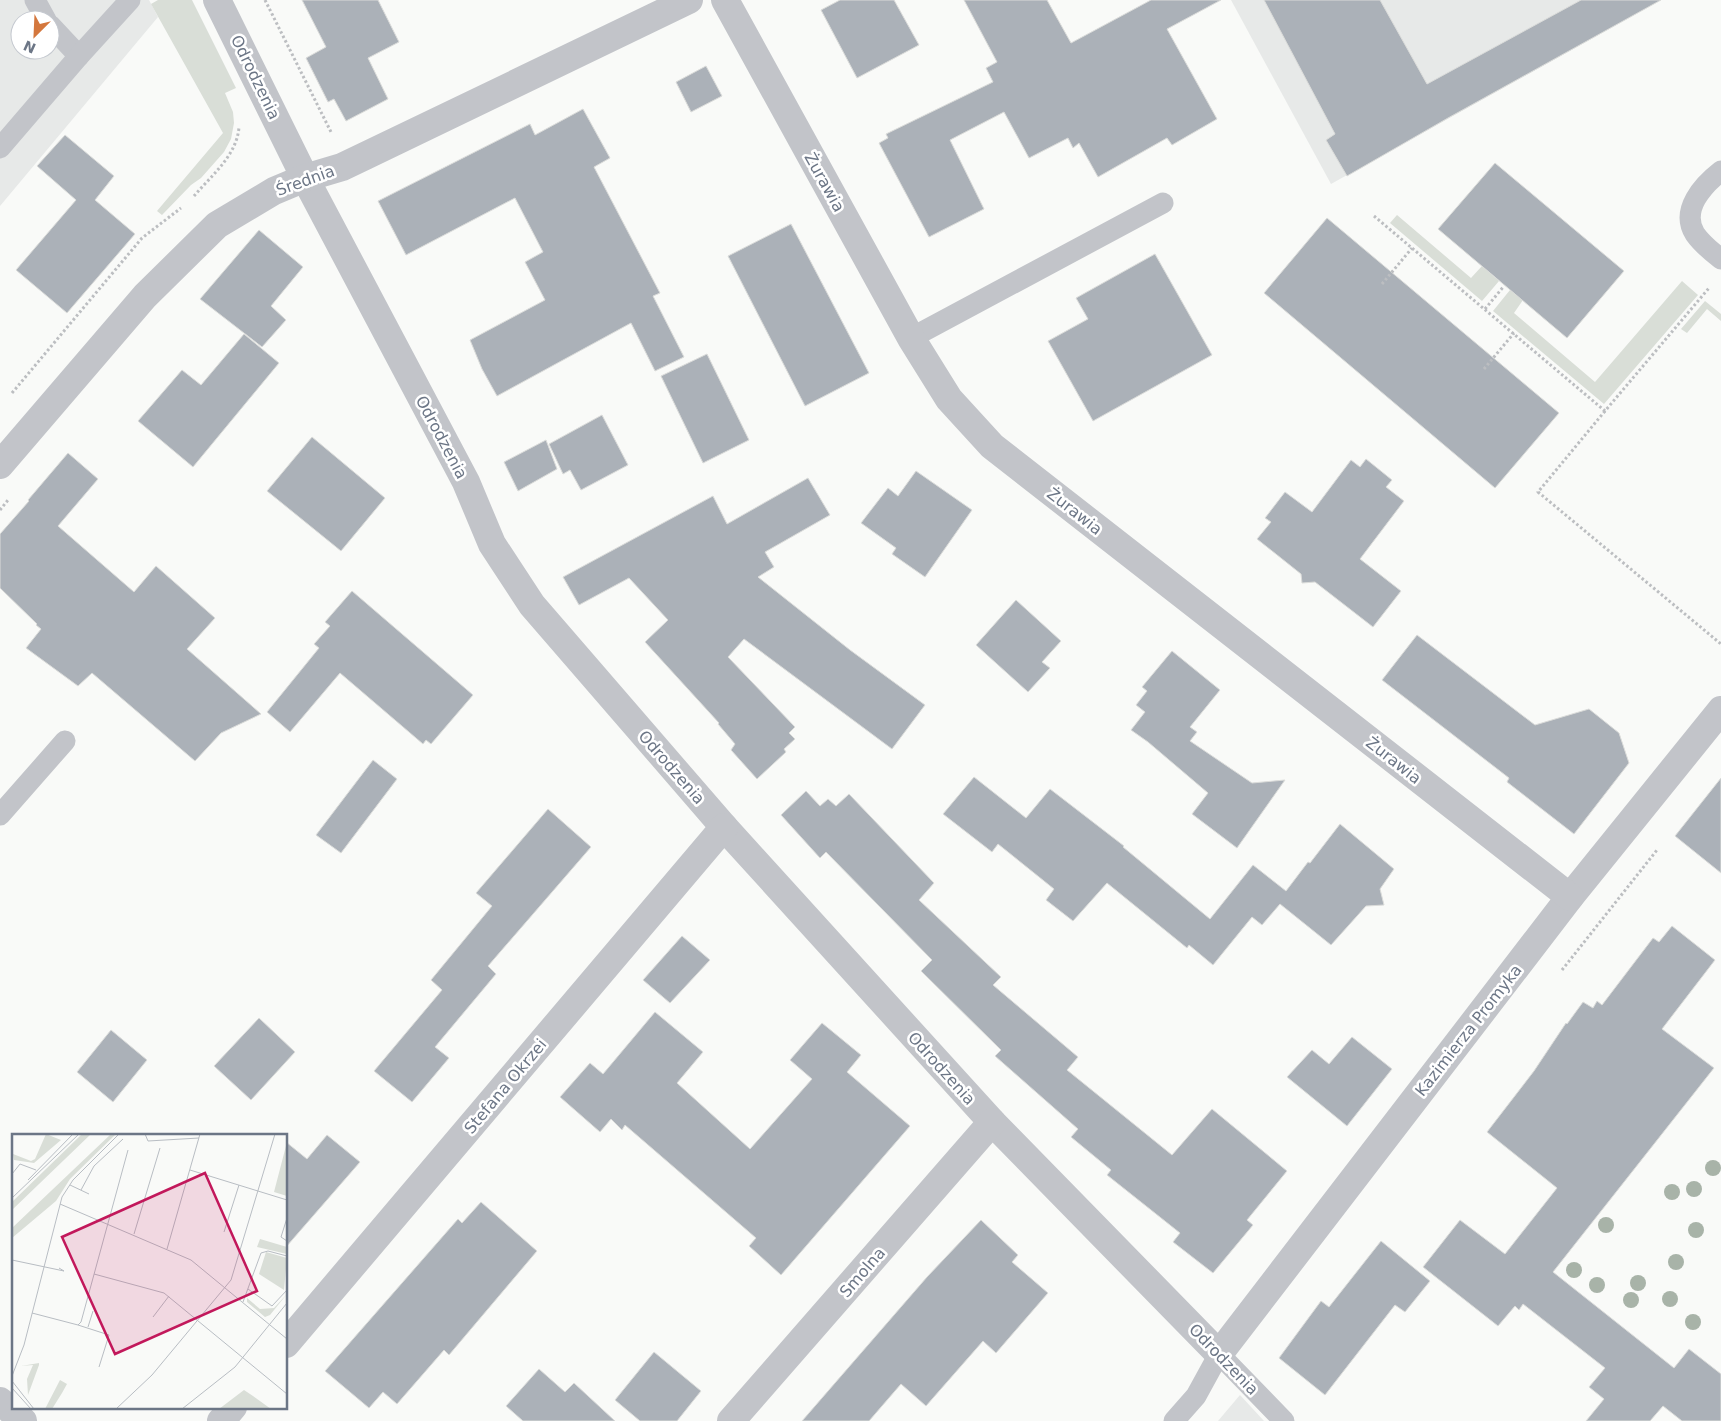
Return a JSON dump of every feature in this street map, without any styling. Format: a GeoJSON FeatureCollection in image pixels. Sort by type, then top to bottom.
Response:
{"type":"FeatureCollection","features":[{"type":"Feature","properties":{"kind":"street","name":"Odrodzenia"},"geometry":{"type":"LineString","coordinates":[[217,0],[305,178],[466,482],[492,544],[532,605],[724,828],[992,1122],[1219,1354]]}},
{"type":"Feature","properties":{"kind":"street","name":"Średnia"},"geometry":{"type":"LineString","coordinates":[[0,465],[146,296],[217,225],[274,190],[339,168],[689,0]]}},
{"type":"Feature","properties":{"kind":"street","name":"Żurawia"},"geometry":{"type":"LineString","coordinates":[[725,0],[911,338],[949,399],[992,446],[1570,897]]}},
{"type":"Feature","properties":{"kind":"street","name":"Kazimierza Promyka"},"geometry":{"type":"LineString","coordinates":[[1219,1354],[1570,897],[1721,710]]}},
{"type":"Feature","properties":{"kind":"street","name":"Stefana Okrzei"},"geometry":{"type":"LineString","coordinates":[[288,1342],[724,828]]}},
{"type":"Feature","properties":{"kind":"street","name":"Smolna"},"geometry":{"type":"LineString","coordinates":[[732,1421],[992,1122]]}},
{"type":"Feature","properties":{"kind":"street"},"geometry":{"type":"LineString","coordinates":[[0,1401],[23,1421]]}},
{"type":"Feature","properties":{"kind":"street"},"geometry":{"type":"LineString","coordinates":[[222,1421],[232,1408]]}},
{"type":"Feature","properties":{"kind":"lane"},"geometry":{"type":"LineString","coordinates":[[0,148],[130,0]]}},
{"type":"Feature","properties":{"kind":"lane"},"geometry":{"type":"LineString","coordinates":[[60,36],[79,56]]}},
{"type":"Feature","properties":{"kind":"lane"},"geometry":{"type":"LineString","coordinates":[[1721,171],[1709,180],[1695,199],[1691,217],[1694,233],[1706,247],[1721,259]]}},
{"type":"Feature","properties":{"kind":"lane"},"geometry":{"type":"LineString","coordinates":[[911,338],[1163,203]]}},
{"type":"Feature","properties":{"kind":"lane"},"geometry":{"type":"LineString","coordinates":[[0,815],[65,741]]}},
{"type":"Feature","properties":{"kind":"lane"},"geometry":{"type":"LineString","coordinates":[[1174,1421],[1196,1396],[1219,1354]]}},
{"type":"Feature","properties":{"kind":"lane","name":"Odrodzenia"},"geometry":{"type":"LineString","coordinates":[[1219,1354],[1284,1421]]}},
{"type":"Feature","properties":{"kind":"path"},"geometry":{"type":"LineString","coordinates":[[190,201],[231,154],[238,130],[239,118],[236,106],[300,70]]}},
{"type":"Feature","properties":{"kind":"path"},"geometry":{"type":"LineString","coordinates":[[6,399],[142,238],[183,206]]}},
{"type":"Feature","properties":{"kind":"path"},"geometry":{"type":"LineString","coordinates":[[1374,216],[1605,411]]}},
{"type":"Feature","properties":{"kind":"path"},"geometry":{"type":"LineString","coordinates":[[1382,284],[1412,248]]}},
{"type":"Feature","properties":{"kind":"path"},"geometry":{"type":"LineString","coordinates":[[1485,309],[1504,286]]}},
{"type":"Feature","properties":{"kind":"path"},"geometry":{"type":"LineString","coordinates":[[1711,286],[1538,492],[1721,644]]}},
{"type":"Feature","properties":{"kind":"path"},"geometry":{"type":"LineString","coordinates":[[1484,369],[1514,333]]}},
{"type":"Feature","properties":{"kind":"path"},"geometry":{"type":"LineString","coordinates":[[0,510],[10,498]]}},
{"type":"Feature","properties":{"kind":"shaded area"},"geometry":{"type":"Polygon","coordinates":[[[0,0],[149,0],[158,17],[0,206],[0,0]]]}},
{"type":"Feature","properties":{"kind":"shaded area"},"geometry":{"type":"Polygon","coordinates":[[[158,0],[192,0],[236,88],[225,93],[233,112],[234,123],[231,139],[224,152],[201,178],[191,185],[162,215],[157,211],[223,133],[151,4],[158,0]]]}},
{"type":"Feature","properties":{"kind":"shaded area"},"geometry":{"type":"Polygon","coordinates":[[[1231,0],[1661,0],[1331,184],[1231,0]]]}},
{"type":"Feature","properties":{"kind":"shaded area"},"geometry":{"type":"Polygon","coordinates":[[[1397,215],[1471,278],[1482,266],[1499,281],[1482,301],[1390,223],[1397,215]]]}},
{"type":"Feature","properties":{"kind":"shaded area"},"geometry":{"type":"Polygon","coordinates":[[[1682,281],[1698,295],[1604,404],[1493,311],[1510,290],[1523,300],[1514,313],[1595,382],[1682,281]]]}},
{"type":"Feature","properties":{"kind":"shaded area"},"geometry":{"type":"Polygon","coordinates":[[[1705,301],[1721,314],[1721,321],[1707,309],[1687,333],[1681,329],[1705,301]]]}},
{"type":"Feature","properties":{"kind":"shaded area"},"geometry":{"type":"Polygon","coordinates":[[[1240,1395],[1264,1421],[1218,1421],[1240,1395]]]}},
{"type":"Feature","properties":{"kind":"building"},"geometry":{"type":"Polygon","coordinates":[[[302,0],[378,0],[399,42],[368,58],[388,99],[346,121],[334,99],[328,102],[306,58],[326,47],[302,0]]]}},
{"type":"Feature","properties":{"kind":"building"},"geometry":{"type":"Polygon","coordinates":[[[840,0],[894,0],[919,45],[857,78],[821,10],[840,0]]]}},
{"type":"Feature","properties":{"kind":"building"},"geometry":{"type":"Polygon","coordinates":[[[964,0],[1047,0],[1071,43],[1151,0],[1221,0],[1167,29],[1217,119],[1172,145],[1167,138],[1098,177],[1079,143],[1073,148],[1068,138],[1029,158],[1004,112],[950,140],[984,209],[929,237],[879,143],[888,138],[886,134],[993,82],[986,68],[997,62],[964,0]]]}},
{"type":"Feature","properties":{"kind":"building"},"geometry":{"type":"Polygon","coordinates":[[[1264,0],[1380,0],[1427,84],[1581,0],[1661,0],[1347,176],[1326,140],[1335,134],[1264,0]]]}},
{"type":"Feature","properties":{"kind":"building"},"geometry":{"type":"Polygon","coordinates":[[[706,66],[722,96],[691,112],[676,82],[706,66]]]}},
{"type":"Feature","properties":{"kind":"building"},"geometry":{"type":"Polygon","coordinates":[[[583,109],[610,158],[594,167],[660,293],[653,296],[684,357],[655,371],[631,323],[497,396],[482,369],[470,340],[545,300],[525,262],[543,252],[515,198],[406,255],[378,201],[530,124],[535,135],[583,109]]]}},
{"type":"Feature","properties":{"kind":"building"},"geometry":{"type":"Polygon","coordinates":[[[65,135],[114,176],[95,200],[135,234],[67,313],[16,270],[76,200],[37,166],[65,135]]]}},
{"type":"Feature","properties":{"kind":"building"},"geometry":{"type":"Polygon","coordinates":[[[1495,163],[1624,271],[1567,338],[1438,229],[1495,163]]]}},
{"type":"Feature","properties":{"kind":"building"},"geometry":{"type":"Polygon","coordinates":[[[1327,218],[1559,413],[1495,488],[1264,293],[1327,218]]]}},
{"type":"Feature","properties":{"kind":"building"},"geometry":{"type":"Polygon","coordinates":[[[791,224],[869,373],[805,406],[728,256],[791,224]]]}},
{"type":"Feature","properties":{"kind":"building"},"geometry":{"type":"Polygon","coordinates":[[[259,230],[303,267],[271,306],[286,320],[262,347],[200,299],[259,230]]]}},
{"type":"Feature","properties":{"kind":"building"},"geometry":{"type":"Polygon","coordinates":[[[1155,254],[1212,355],[1093,421],[1048,341],[1088,319],[1076,298],[1155,254]]]}},
{"type":"Feature","properties":{"kind":"building"},"geometry":{"type":"Polygon","coordinates":[[[244,334],[279,363],[193,467],[138,421],[182,370],[201,385],[244,334]]]}},
{"type":"Feature","properties":{"kind":"building"},"geometry":{"type":"Polygon","coordinates":[[[707,354],[749,440],[703,463],[661,376],[707,354]]]}},
{"type":"Feature","properties":{"kind":"building"},"geometry":{"type":"Polygon","coordinates":[[[602,415],[628,465],[581,490],[570,470],[563,474],[549,444],[602,415]]]}},
{"type":"Feature","properties":{"kind":"building"},"geometry":{"type":"Polygon","coordinates":[[[312,437],[385,498],[341,551],[267,491],[312,437]]]}},
{"type":"Feature","properties":{"kind":"building"},"geometry":{"type":"Polygon","coordinates":[[[546,440],[557,469],[518,491],[504,462],[546,440]]]}},
{"type":"Feature","properties":{"kind":"building"},"geometry":{"type":"Polygon","coordinates":[[[68,453],[98,479],[58,526],[134,592],[156,566],[215,618],[187,649],[261,714],[221,733],[195,761],[92,673],[78,686],[26,648],[41,629],[0,588],[0,534],[68,453]]]}},
{"type":"Feature","properties":{"kind":"building"},"geometry":{"type":"Polygon","coordinates":[[[1366,459],[1392,480],[1386,487],[1404,501],[1360,559],[1401,591],[1373,627],[1315,582],[1302,583],[1301,574],[1257,539],[1271,522],[1265,518],[1285,492],[1312,512],[1351,460],[1360,467],[1366,459]]]}},
{"type":"Feature","properties":{"kind":"building"},"geometry":{"type":"Polygon","coordinates":[[[916,471],[972,510],[925,577],[892,554],[896,548],[861,523],[888,488],[898,496],[916,471]]]}},
{"type":"Feature","properties":{"kind":"building"},"geometry":{"type":"Polygon","coordinates":[[[808,478],[830,515],[765,552],[774,567],[758,577],[850,650],[925,705],[892,749],[744,639],[728,657],[795,727],[789,733],[795,739],[784,749],[786,752],[757,779],[731,750],[735,744],[719,723],[645,642],[668,620],[629,578],[579,605],[563,577],[713,496],[727,524],[808,478]]]}},
{"type":"Feature","properties":{"kind":"building"},"geometry":{"type":"Polygon","coordinates":[[[352,591],[473,695],[431,744],[426,740],[423,744],[340,673],[290,732],[267,712],[319,648],[314,644],[330,626],[325,622],[352,591]]]}},
{"type":"Feature","properties":{"kind":"building"},"geometry":{"type":"Polygon","coordinates":[[[1016,600],[1061,641],[1042,662],[1050,668],[1028,692],[976,645],[1016,600]]]}},
{"type":"Feature","properties":{"kind":"building"},"geometry":{"type":"Polygon","coordinates":[[[1417,635],[1535,725],[1589,709],[1619,733],[1629,763],[1574,834],[1507,782],[1509,778],[1382,680],[1417,635]]]}},
{"type":"Feature","properties":{"kind":"building"},"geometry":{"type":"Polygon","coordinates":[[[1172,651],[1220,690],[1190,727],[1197,732],[1190,741],[1252,783],[1285,780],[1237,848],[1192,814],[1208,793],[1131,730],[1145,712],[1136,705],[1147,691],[1142,687],[1172,651]]]}},
{"type":"Feature","properties":{"kind":"building"},"geometry":{"type":"Polygon","coordinates":[[[373,760],[397,779],[341,853],[316,835],[373,760]]]}},
{"type":"Feature","properties":{"kind":"building"},"geometry":{"type":"Polygon","coordinates":[[[974,777],[1026,818],[1050,789],[1124,846],[1210,919],[1253,865],[1286,891],[1340,824],[1394,869],[1380,889],[1384,905],[1366,906],[1331,945],[1280,904],[1262,925],[1252,917],[1213,965],[1189,945],[1187,948],[1107,883],[1073,921],[1046,900],[1054,889],[998,844],[992,852],[943,814],[974,777]]]}},
{"type":"Feature","properties":{"kind":"building"},"geometry":{"type":"Polygon","coordinates":[[[1721,778],[1721,873],[1675,836],[1721,778]]]}},
{"type":"Feature","properties":{"kind":"building"},"geometry":{"type":"Polygon","coordinates":[[[806,791],[820,806],[828,799],[836,806],[849,794],[934,883],[919,900],[1001,977],[993,985],[1078,1057],[1067,1070],[1172,1155],[1212,1109],[1287,1171],[1247,1220],[1253,1225],[1213,1273],[1173,1242],[1180,1233],[1107,1175],[1111,1170],[1071,1137],[1078,1129],[995,1056],[1001,1050],[921,971],[932,960],[826,852],[820,858],[781,815],[806,791]]]}},
{"type":"Feature","properties":{"kind":"building"},"geometry":{"type":"Polygon","coordinates":[[[548,809],[591,847],[488,966],[496,974],[435,1047],[449,1058],[412,1102],[374,1071],[442,990],[431,980],[492,906],[476,893],[548,809]]]}},
{"type":"Feature","properties":{"kind":"building"},"geometry":{"type":"Polygon","coordinates":[[[1672,926],[1715,960],[1662,1029],[1714,1068],[1553,1272],[1674,1368],[1689,1349],[1721,1374],[1721,1421],[1682,1421],[1663,1406],[1650,1421],[1586,1421],[1604,1399],[1589,1387],[1605,1368],[1523,1304],[1519,1310],[1515,1306],[1498,1326],[1423,1267],[1460,1220],[1505,1254],[1557,1188],[1487,1132],[1534,1071],[1566,1023],[1583,1002],[1593,1008],[1597,1001],[1602,1005],[1653,938],[1659,942],[1672,926]]]}},
{"type":"Feature","properties":{"kind":"building"},"geometry":{"type":"Polygon","coordinates":[[[682,936],[710,960],[670,1003],[643,980],[682,936]]]}},
{"type":"Feature","properties":{"kind":"building"},"geometry":{"type":"Polygon","coordinates":[[[655,1012],[703,1052],[677,1083],[750,1149],[812,1079],[790,1060],[822,1023],[861,1055],[847,1072],[910,1126],[781,1275],[749,1246],[756,1238],[625,1125],[622,1130],[611,1119],[600,1132],[560,1097],[590,1063],[603,1074],[655,1012]]]}},
{"type":"Feature","properties":{"kind":"building"},"geometry":{"type":"Polygon","coordinates":[[[259,1018],[295,1052],[251,1100],[214,1066],[259,1018]]]}},
{"type":"Feature","properties":{"kind":"building"},"geometry":{"type":"Polygon","coordinates":[[[111,1030],[147,1060],[113,1102],[77,1072],[111,1030]]]}},
{"type":"Feature","properties":{"kind":"building"},"geometry":{"type":"Polygon","coordinates":[[[1352,1037],[1392,1069],[1347,1126],[1287,1077],[1312,1050],[1329,1064],[1352,1037]]]}},
{"type":"Feature","properties":{"kind":"building"},"geometry":{"type":"Polygon","coordinates":[[[327,1135],[360,1162],[288,1245],[288,1144],[307,1159],[327,1135]]]}},
{"type":"Feature","properties":{"kind":"building"},"geometry":{"type":"Polygon","coordinates":[[[481,1202],[537,1251],[449,1355],[444,1350],[397,1404],[383,1392],[369,1408],[325,1371],[458,1219],[462,1223],[481,1202]]]}},
{"type":"Feature","properties":{"kind":"building"},"geometry":{"type":"Polygon","coordinates":[[[981,1220],[1018,1255],[1012,1262],[1048,1293],[996,1353],[983,1341],[926,1406],[901,1384],[869,1421],[802,1421],[927,1277],[981,1220]]]}},
{"type":"Feature","properties":{"kind":"building"},"geometry":{"type":"Polygon","coordinates":[[[1381,1241],[1430,1281],[1405,1312],[1395,1305],[1325,1395],[1279,1358],[1321,1301],[1329,1307],[1381,1241]]]}},
{"type":"Feature","properties":{"kind":"building"},"geometry":{"type":"Polygon","coordinates":[[[654,1352],[701,1391],[677,1421],[640,1421],[615,1400],[654,1352]]]}},
{"type":"Feature","properties":{"kind":"building"},"geometry":{"type":"Polygon","coordinates":[[[539,1369],[565,1392],[574,1383],[615,1421],[523,1421],[506,1406],[539,1369]]]}}]}
